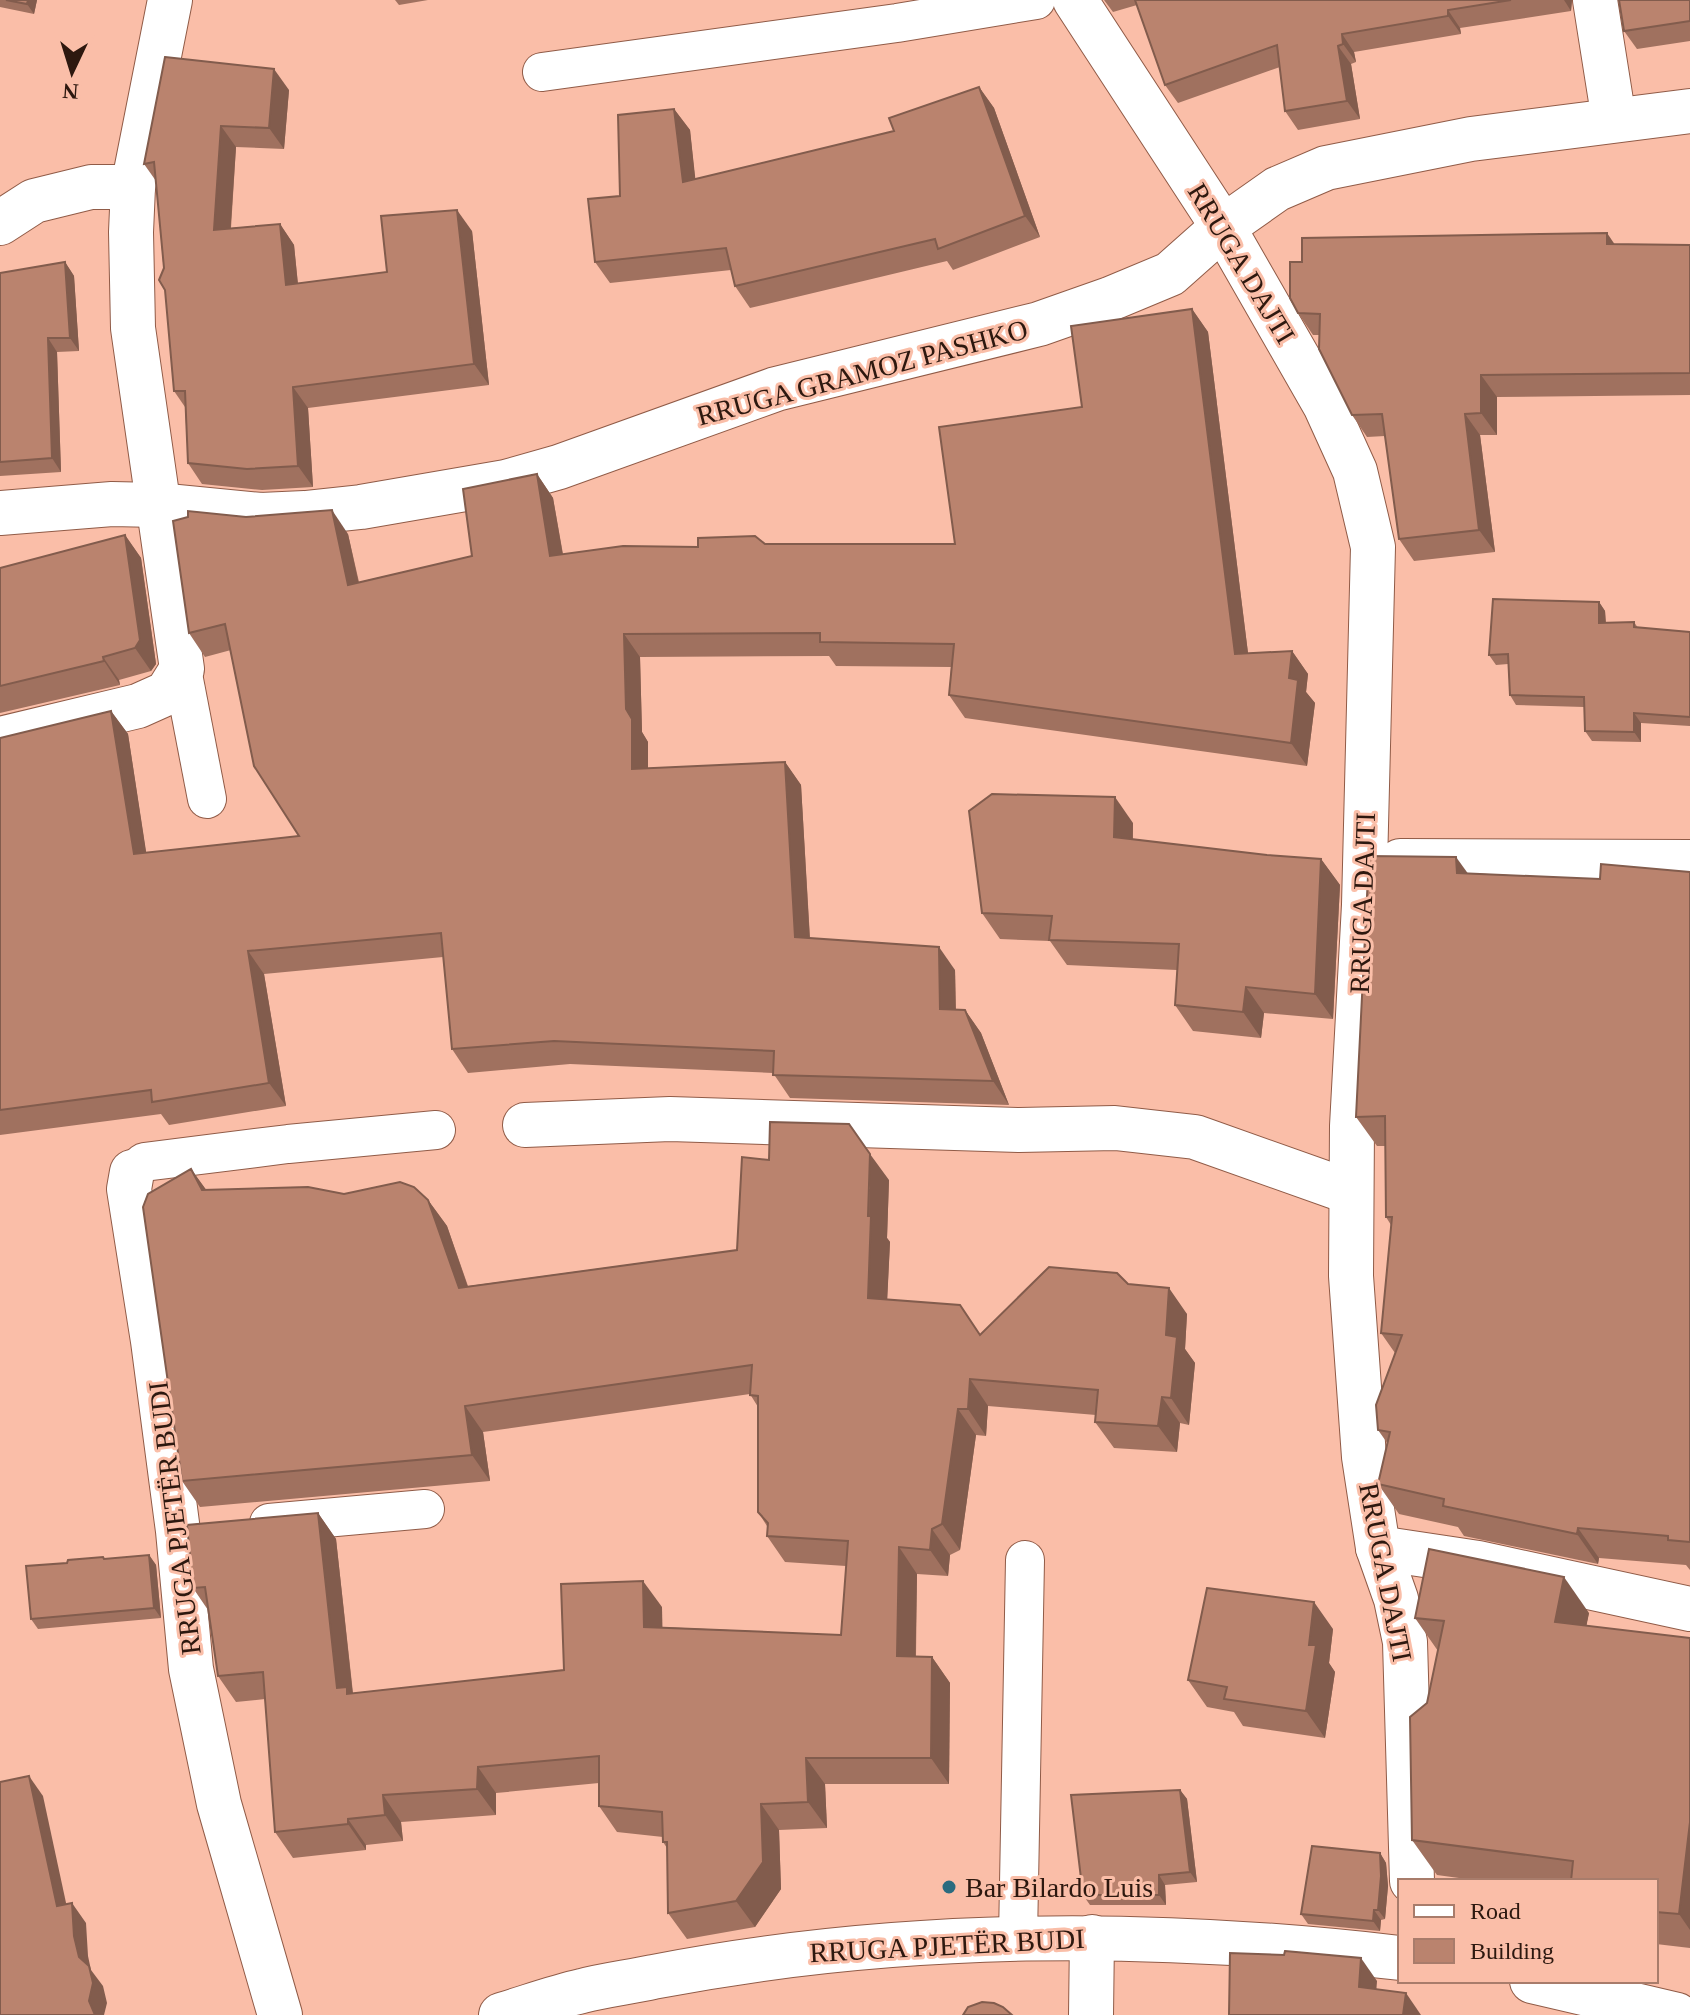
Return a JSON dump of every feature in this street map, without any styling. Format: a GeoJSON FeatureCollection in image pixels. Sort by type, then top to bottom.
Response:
{"type":"FeatureCollection","features":[{"type":"Feature","properties":{"kind":"street"},"geometry":{"type":"LineString","coordinates":[[0,739],[138,706],[167,693],[182,669],[133,328],[131,232],[133,187],[170,0]]}},
{"type":"Feature","properties":{"kind":"street","name":"RRUGA DAJTI"},"geometry":{"type":"LineString","coordinates":[[1075,0],[1223,227],[1342,437],[1355,471],[1373,547],[1365,861],[1350,1192],[1351,1276],[1363,1442],[1378,1548],[1396,1599],[1405,1642],[1412,1879]]}},
{"type":"Feature","properties":{"kind":"street"},"geometry":{"type":"LineString","coordinates":[[1595,0],[1614,120]]}},
{"type":"Feature","properties":{"kind":"street","name":"RRUGA GRAMOZ PASHKO"},"geometry":{"type":"LineString","coordinates":[[0,513],[73,505],[157,505],[261,515],[305,513],[393,503],[506,482],[559,467],[776,389],[1039,324],[1110,299],[1170,274],[1223,227],[1277,189],[1326,168],[1471,139],[1690,111]]}},
{"type":"Feature","properties":{"kind":"street"},"geometry":{"type":"LineString","coordinates":[[0,223],[34,201],[91,187],[133,187]]}},
{"type":"Feature","properties":{"kind":"street"},"geometry":{"type":"LineString","coordinates":[[1365,861],[1690,862]]}},
{"type":"Feature","properties":{"kind":"street"},"geometry":{"type":"LineString","coordinates":[[525,1125],[670,1119],[1019,1130],[1115,1128],[1195,1137],[1350,1192]]}},
{"type":"Feature","properties":{"kind":"street","name":"RRUGA PJETËR BUDI"},"geometry":{"type":"LineString","coordinates":[[132,1172],[129,1189],[153,1341],[209,1529],[191,1669],[219,1804],[280,2015]]}},
{"type":"Feature","properties":{"kind":"street"},"geometry":{"type":"LineString","coordinates":[[1378,1548],[1478,1563],[1690,1609]]}},
{"type":"Feature","properties":{"kind":"street"},"geometry":{"type":"LineString","coordinates":[[1091,2015],[1092,1937]]}},
{"type":"Feature","properties":{"kind":"street","name":"RRUGA PJETËR BUDI"},"geometry":{"type":"LineString","coordinates":[[501,2015],[564,2006],[580,1991],[783,1955],[1018,1938],[1092,1937],[1308,1949],[1398,1958]]}},
{"type":"Feature","properties":{"kind":"street"},"geometry":{"type":"LineString","coordinates":[[1536,1983],[1586,2005],[1677,2015]]}},
{"type":"Feature","properties":{"kind":"lane"},"geometry":{"type":"LineString","coordinates":[[542,72],[897,23],[1036,0]]}},
{"type":"Feature","properties":{"kind":"lane"},"geometry":{"type":"LineString","coordinates":[[182,669],[207,799]]}},
{"type":"Feature","properties":{"kind":"lane","name":"RRUGA PJETËR BUDI"},"geometry":{"type":"LineString","coordinates":[[132,1172],[144,1162],[436,1130]]}},
{"type":"Feature","properties":{"kind":"lane"},"geometry":{"type":"LineString","coordinates":[[209,1529],[425,1509]]}},
{"type":"Feature","properties":{"kind":"lane"},"geometry":{"type":"LineString","coordinates":[[1018,1938],[1025,1560]]}},
{"type":"Feature","properties":{"kind":"building"},"geometry":{"type":"Polygon","coordinates":[[[6,0],[28,0],[27,4],[6,0]]]}},
{"type":"Feature","properties":{"kind":"building"},"geometry":{"type":"Polygon","coordinates":[[[1135,0],[1511,0],[1448,10],[1448,16],[1342,34],[1343,44],[1338,46],[1347,101],[1285,111],[1277,45],[1165,85],[1135,0]]]}},
{"type":"Feature","properties":{"kind":"building"},"geometry":{"type":"Polygon","coordinates":[[[1619,0],[1690,0],[1690,21],[1624,31],[1619,0]]]}},
{"type":"Feature","properties":{"kind":"building"},"geometry":{"type":"Polygon","coordinates":[[[165,57],[274,69],[269,128],[221,126],[214,230],[280,224],[286,285],[387,272],[381,216],[457,210],[474,364],[293,387],[298,466],[247,469],[188,463],[185,391],[174,391],[165,290],[159,280],[164,268],[154,162],[144,164],[165,57]]]}},
{"type":"Feature","properties":{"kind":"building"},"geometry":{"type":"Polygon","coordinates":[[[979,87],[1025,216],[938,249],[935,239],[735,286],[726,248],[595,262],[588,199],[620,196],[618,115],[674,109],[683,182],[894,131],[889,118],[979,87]]]}},
{"type":"Feature","properties":{"kind":"building"},"geometry":{"type":"Polygon","coordinates":[[[1607,233],[1607,244],[1690,245],[1690,373],[1481,375],[1481,413],[1465,414],[1479,530],[1399,539],[1382,414],[1352,415],[1319,349],[1320,314],[1298,313],[1290,298],[1290,262],[1302,262],[1302,238],[1607,233]]]}},
{"type":"Feature","properties":{"kind":"building"},"geometry":{"type":"Polygon","coordinates":[[[65,262],[70,338],[48,338],[52,458],[0,462],[0,273],[65,262]]]}},
{"type":"Feature","properties":{"kind":"building"},"geometry":{"type":"Polygon","coordinates":[[[1192,309],[1235,654],[1292,651],[1289,678],[1298,680],[1291,743],[949,695],[954,644],[820,642],[820,633],[624,634],[626,709],[632,719],[632,769],[785,762],[795,937],[939,947],[940,1009],[965,1010],[993,1081],[773,1075],[774,1051],[554,1041],[452,1049],[441,933],[248,951],[269,1083],[152,1102],[151,1090],[0,1110],[0,738],[111,711],[134,854],[299,836],[254,766],[225,624],[189,633],[173,521],[188,517],[188,511],[246,517],[332,510],[348,585],[472,556],[463,489],[537,474],[550,556],[623,546],[698,547],[698,538],[755,536],[765,544],[955,544],[939,427],[1082,407],[1071,326],[1192,309]]]}},
{"type":"Feature","properties":{"kind":"building"},"geometry":{"type":"Polygon","coordinates":[[[125,535],[140,640],[135,648],[103,657],[104,661],[0,686],[0,568],[125,535]]]}},
{"type":"Feature","properties":{"kind":"building"},"geometry":{"type":"Polygon","coordinates":[[[1493,599],[1599,602],[1599,623],[1634,622],[1634,627],[1690,632],[1690,717],[1634,713],[1634,732],[1585,731],[1584,697],[1510,695],[1508,654],[1489,655],[1493,599]]]}},
{"type":"Feature","properties":{"kind":"building"},"geometry":{"type":"Polygon","coordinates":[[[992,794],[1115,797],[1114,837],[1321,859],[1315,994],[1246,987],[1243,1012],[1175,1005],[1179,944],[1049,940],[1052,916],[982,913],[969,811],[992,794]]]}},
{"type":"Feature","properties":{"kind":"building"},"geometry":{"type":"Polygon","coordinates":[[[1369,856],[1456,857],[1457,873],[1600,879],[1601,864],[1690,872],[1690,1542],[1668,1540],[1668,1536],[1578,1528],[1577,1534],[1443,1506],[1444,1499],[1378,1484],[1390,1432],[1378,1430],[1376,1405],[1402,1335],[1381,1333],[1392,1217],[1386,1217],[1385,1116],[1356,1117],[1369,856]]]}},
{"type":"Feature","properties":{"kind":"building"},"geometry":{"type":"Polygon","coordinates":[[[770,1122],[849,1124],[870,1154],[868,1298],[960,1305],[980,1335],[1049,1267],[1117,1273],[1128,1284],[1169,1288],[1166,1335],[1177,1337],[1171,1398],[1162,1397],[1158,1426],[1095,1422],[1098,1390],[970,1379],[968,1409],[958,1409],[942,1524],[932,1529],[930,1550],[899,1547],[897,1656],[932,1657],[931,1758],[806,1758],[808,1802],[761,1804],[763,1862],[736,1901],[668,1913],[667,1842],[663,1842],[662,1812],[599,1806],[599,1756],[478,1767],[477,1789],[383,1795],[385,1815],[348,1819],[348,1824],[275,1832],[263,1672],[218,1676],[205,1587],[193,1588],[187,1525],[318,1513],[337,1688],[347,1687],[347,1694],[564,1670],[561,1584],[643,1581],[644,1627],[841,1635],[848,1541],[767,1536],[768,1523],[758,1512],[758,1396],[750,1395],[752,1365],[465,1406],[472,1455],[182,1481],[143,1207],[148,1194],[191,1169],[202,1190],[308,1187],[344,1194],[400,1182],[414,1187],[428,1200],[459,1288],[737,1250],[742,1157],[769,1160],[770,1122]]]}},
{"type":"Feature","properties":{"kind":"building"},"geometry":{"type":"Polygon","coordinates":[[[1429,1549],[1564,1577],[1555,1622],[1690,1638],[1690,1822],[1679,1914],[1658,1912],[1658,1879],[1571,1879],[1573,1861],[1412,1840],[1410,1717],[1427,1703],[1444,1621],[1415,1618],[1429,1549]]]}},
{"type":"Feature","properties":{"kind":"building"},"geometry":{"type":"Polygon","coordinates":[[[149,1555],[154,1608],[31,1619],[26,1566],[149,1555]]]}},
{"type":"Feature","properties":{"kind":"building"},"geometry":{"type":"Polygon","coordinates":[[[1207,1588],[1314,1602],[1309,1645],[1316,1645],[1306,1711],[1224,1699],[1227,1687],[1188,1680],[1207,1588]]]}},
{"type":"Feature","properties":{"kind":"building"},"geometry":{"type":"Polygon","coordinates":[[[29,1776],[57,1906],[72,1903],[74,1936],[79,1957],[89,1966],[93,1983],[89,2001],[95,2015],[0,2015],[0,1782],[29,1776]]]}},
{"type":"Feature","properties":{"kind":"building"},"geometry":{"type":"Polygon","coordinates":[[[1180,1790],[1190,1872],[1159,1875],[1159,1895],[1083,1895],[1071,1795],[1180,1790]]]}},
{"type":"Feature","properties":{"kind":"building"},"geometry":{"type":"Polygon","coordinates":[[[1312,1846],[1380,1853],[1378,1910],[1374,1910],[1373,1921],[1301,1914],[1312,1846]]]}},
{"type":"Feature","properties":{"kind":"building"},"geometry":{"type":"Polygon","coordinates":[[[1285,1951],[1361,1958],[1359,1987],[1406,1993],[1403,2015],[1229,2015],[1230,1953],[1284,1955],[1285,1951]]]}},
{"type":"Feature","properties":{"kind":"building"},"geometry":{"type":"Polygon","coordinates":[[[982,2002],[994,2003],[1012,2015],[963,2015],[968,2007],[982,2002]]]}},
{"type":"Feature","properties":{"kind":"place","name":"Bar Bilardo Luis"},"geometry":{"type":"Point","coordinates":[949,1887]}}]}
